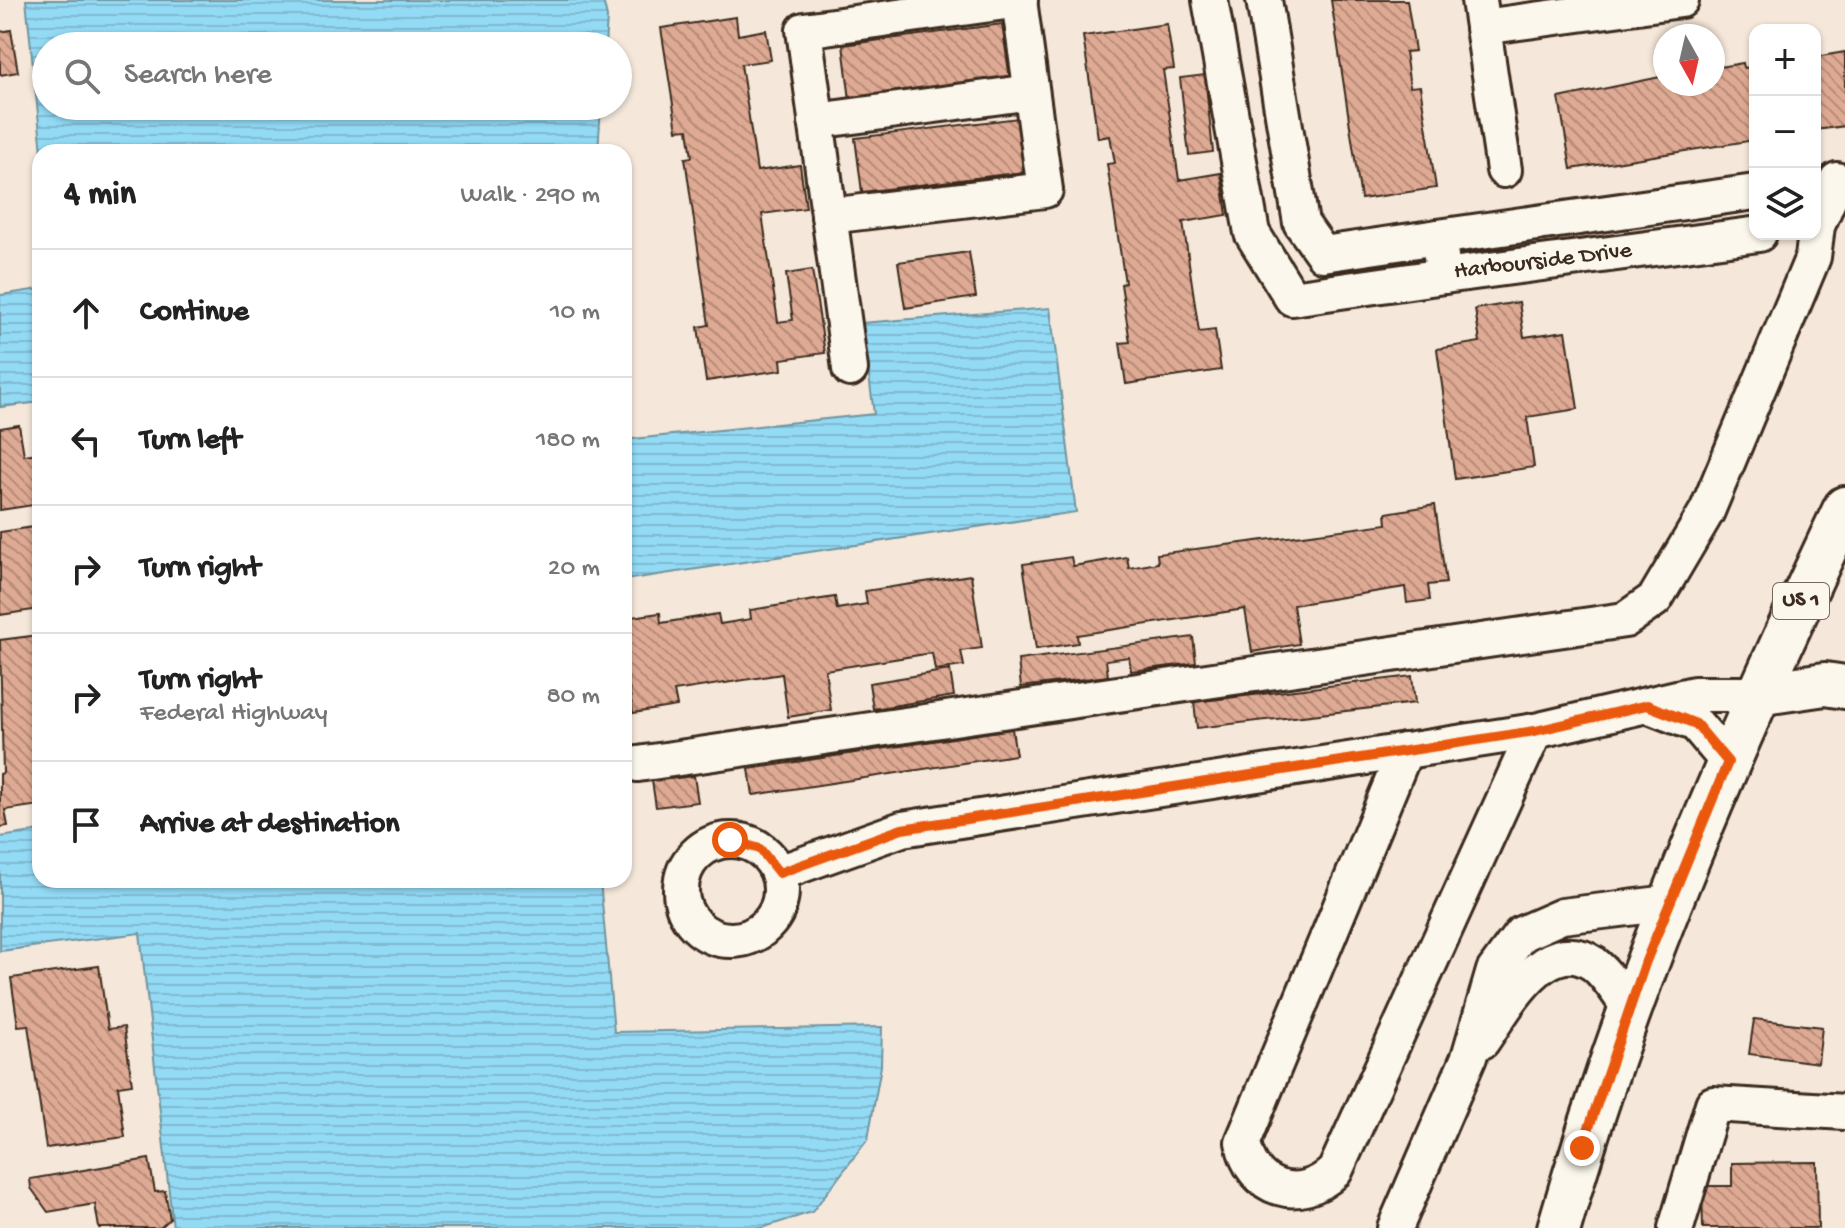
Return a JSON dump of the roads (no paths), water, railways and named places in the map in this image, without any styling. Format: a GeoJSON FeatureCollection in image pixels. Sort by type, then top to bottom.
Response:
{"type":"FeatureCollection","features":[{"type":"Feature","properties":{"kind":"main road","name":"US 1"},"geometry":{"type":"LineString","coordinates":[[1559,1228],[1582,1148],[1669,903],[1757,694],[1845,508]]}},
{"type":"Feature","properties":{"kind":"main road"},"geometry":{"type":"LineString","coordinates":[[1757,694],[1825,684],[1845,687]]}},
{"type":"Feature","properties":{"kind":"street"},"geometry":{"type":"LineString","coordinates":[[829,216],[1045,190],[1019,0],[804,30],[816,121],[829,216],[850,369]]}},
{"type":"Feature","properties":{"kind":"street"},"geometry":{"type":"LineString","coordinates":[[1210,0],[1252,233],[1292,298],[1444,276]]}},
{"type":"Feature","properties":{"kind":"street"},"geometry":{"type":"LineString","coordinates":[[1264,0],[1301,223],[1323,254],[1438,237]]}},
{"type":"Feature","properties":{"kind":"street"},"geometry":{"type":"LineString","coordinates":[[1504,170],[1481,13],[1681,0]]}},
{"type":"Feature","properties":{"kind":"street"},"geometry":{"type":"LineString","coordinates":[[816,121],[1031,92]]}},
{"type":"Feature","properties":{"kind":"street"},"geometry":{"type":"LineString","coordinates":[[1231,119],[1282,111]]}},
{"type":"Feature","properties":{"kind":"street"},"geometry":{"type":"LineString","coordinates":[[638,764],[1625,620],[1655,599],[1707,511],[1826,225],[1832,181]]}},
{"type":"Feature","properties":{"kind":"street","name":"Harbourside Drive"},"geometry":{"type":"LineString","coordinates":[[1749,193],[1438,237],[1444,276],[1749,235]]}},
{"type":"Feature","properties":{"kind":"street"},"geometry":{"type":"LineString","coordinates":[[779,873],[902,829],[1535,731],[1694,694],[1757,694]]}},
{"type":"Feature","properties":{"kind":"street"},"geometry":{"type":"LineString","coordinates":[[1647,705],[1696,724],[1728,762]]}},
{"type":"Feature","properties":{"kind":"street"},"geometry":{"type":"LineString","coordinates":[[1405,751],[1243,1142],[1246,1157],[1254,1171],[1279,1189],[1310,1188],[1335,1171],[1535,731]]}},
{"type":"Feature","properties":{"kind":"street"},"geometry":{"type":"LineString","coordinates":[[1395,1228],[1469,1057],[1494,971],[1521,934],[1562,916],[1669,903]]}},
{"type":"Feature","properties":{"kind":"street"},"geometry":{"type":"LineString","coordinates":[[1469,1057],[1532,973],[1554,958],[1568,955],[1593,964],[1630,1009]]}},
{"type":"Feature","properties":{"kind":"street"},"geometry":{"type":"LineString","coordinates":[[1676,1228],[1713,1104],[1845,1112]]}},
{"type":"Feature","properties":{"kind":"water"},"geometry":{"type":"Polygon","coordinates":[[[26,0],[603,0],[607,17],[606,32],[32,32],[32,57],[26,0]]]}},
{"type":"Feature","properties":{"kind":"water"},"geometry":{"type":"Polygon","coordinates":[[[39,120],[600,120],[599,144],[41,144],[39,120]]]}},
{"type":"Feature","properties":{"kind":"water"},"geometry":{"type":"Polygon","coordinates":[[[32,290],[32,403],[0,407],[0,295],[32,290]]]}},
{"type":"Feature","properties":{"kind":"water"},"geometry":{"type":"Polygon","coordinates":[[[1050,308],[1076,512],[632,579],[632,439],[874,414],[862,323],[1050,308]]]}},
{"type":"Feature","properties":{"kind":"water"},"geometry":{"type":"Polygon","coordinates":[[[32,832],[32,888],[601,888],[614,1032],[882,1027],[881,1066],[868,1139],[812,1212],[762,1228],[173,1228],[140,933],[0,951],[0,837],[32,832]]]}}]}
